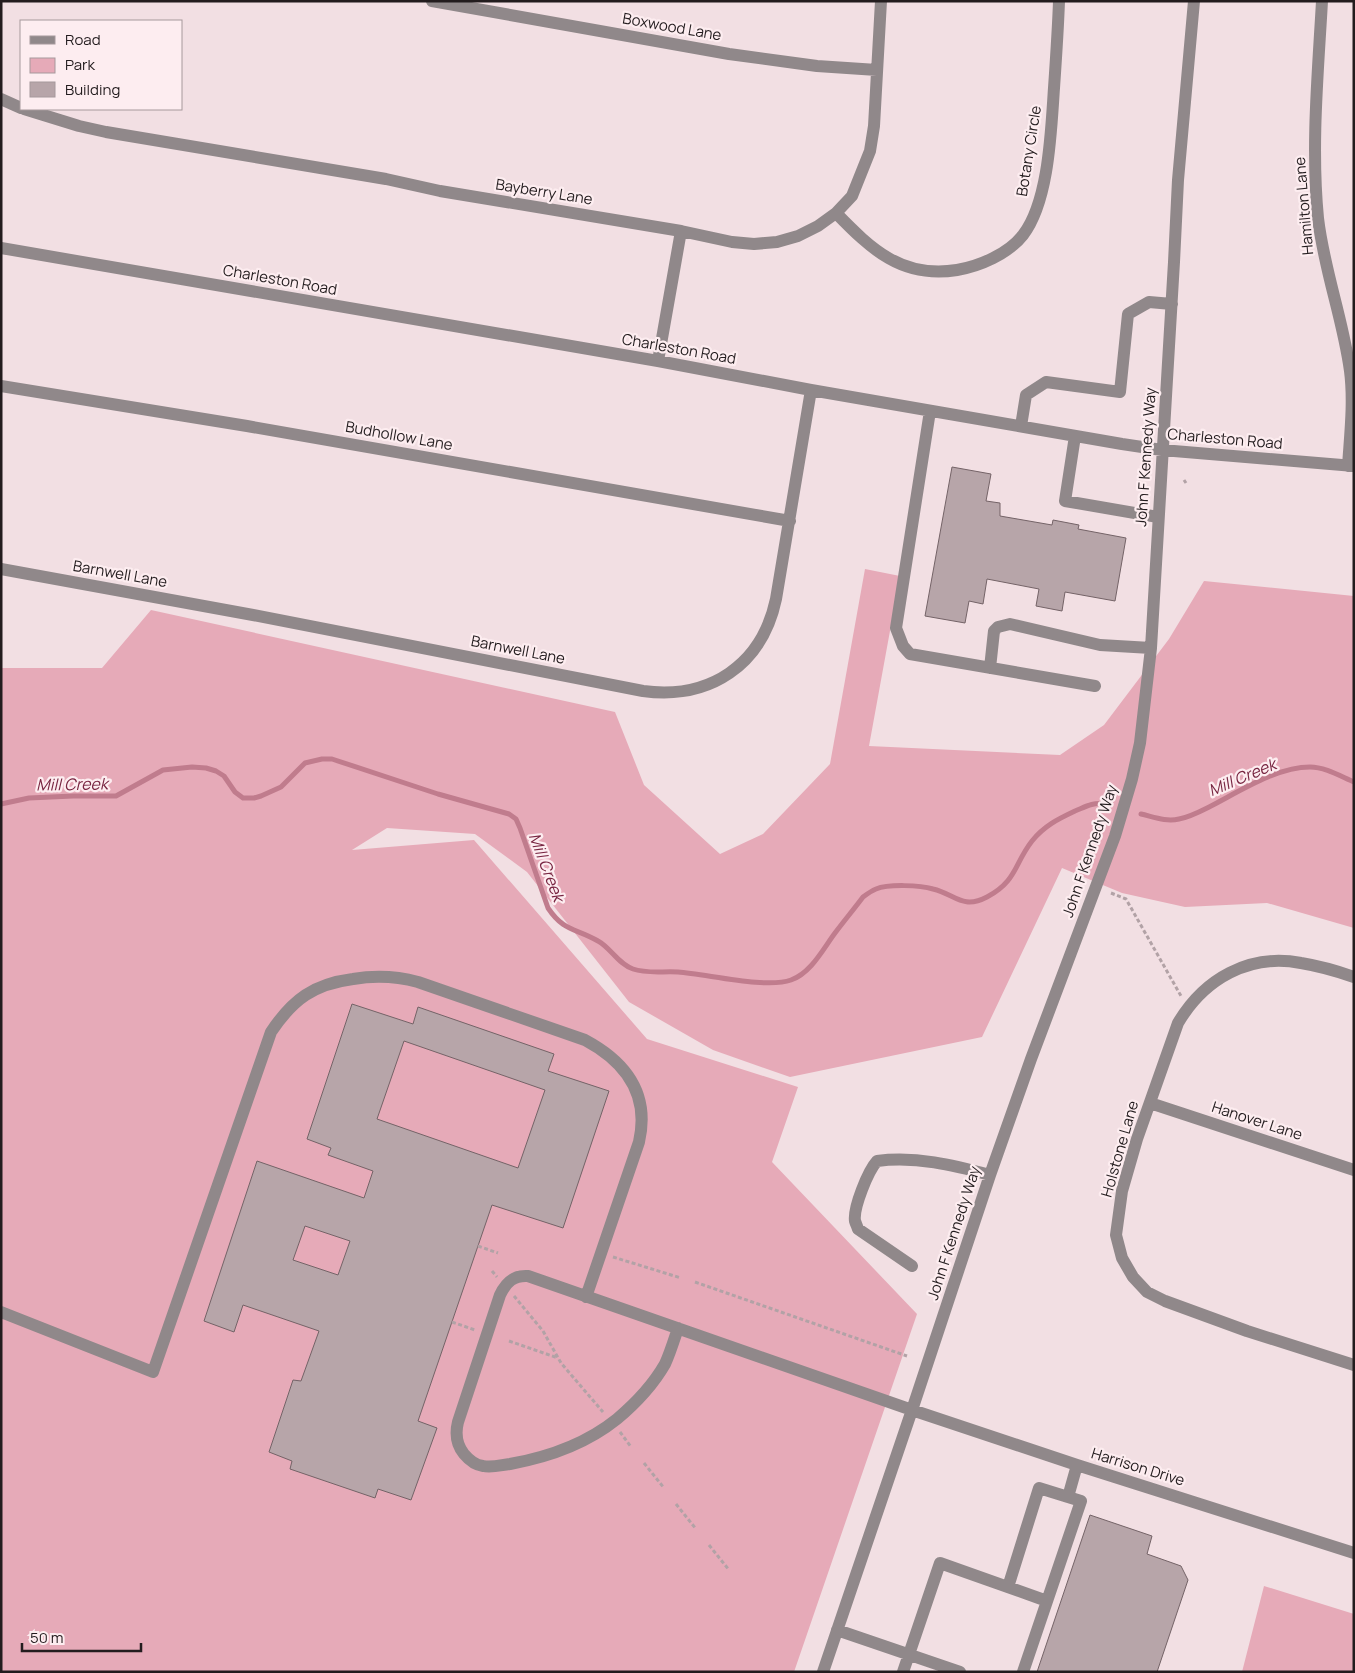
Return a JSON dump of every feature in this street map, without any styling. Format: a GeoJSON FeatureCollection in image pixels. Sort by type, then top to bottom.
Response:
{"type":"FeatureCollection","features":[{"type":"Feature","properties":{"kind":"street","name":"Boxwood Lane"},"geometry":{"type":"LineString","coordinates":[[432,1],[738,56],[817,66],[877,70]]}},
{"type":"Feature","properties":{"kind":"street","name":"Bayberry Lane"},"geometry":{"type":"LineString","coordinates":[[29,110],[79,126],[116,134],[376,177],[521,206],[681,231],[732,242],[769,243],[798,236],[818,226],[836,213],[852,196],[870,151],[874,126],[881,1]]}},
{"type":"Feature","properties":{"kind":"street","name":"Botany Circle"},"geometry":{"type":"LineString","coordinates":[[836,213],[860,238],[889,260],[907,267],[926,271],[946,272],[987,261],[1005,250],[1022,236],[1033,218],[1040,198],[1048,155],[1055,83],[1059,1]]}},
{"type":"Feature","properties":{"kind":"street","name":"John F Kennedy Way"},"geometry":{"type":"LineString","coordinates":[[822,1672],[990,1175],[1037,1041],[1121,818],[1140,743],[1150,648],[1178,180],[1194,1]]}},
{"type":"Feature","properties":{"kind":"street","name":"Hamilton Lane"},"geometry":{"type":"LineString","coordinates":[[1322,1],[1315,139],[1316,192],[1322,245],[1344,334],[1351,373],[1351,466]]}},
{"type":"Feature","properties":{"kind":"street","name":"Bayberry Lane"},"geometry":{"type":"LineString","coordinates":[[1,100],[20,107]]}},
{"type":"Feature","properties":{"kind":"street"},"geometry":{"type":"LineString","coordinates":[[658,361],[681,231]]}},
{"type":"Feature","properties":{"kind":"street","name":"Charleston Road"},"geometry":{"type":"LineString","coordinates":[[1,248],[658,361],[810,390],[1075,436],[1162,450],[1351,466]]}},
{"type":"Feature","properties":{"kind":"street"},"geometry":{"type":"LineString","coordinates":[[1020,426],[1026,395],[1046,382],[1120,392],[1128,314],[1149,302],[1172,304]]}},
{"type":"Feature","properties":{"kind":"street","name":"Budhollow Lane"},"geometry":{"type":"LineString","coordinates":[[1,386],[257,428],[790,521]]}},
{"type":"Feature","properties":{"kind":"street","name":"Barnwell Lane"},"geometry":{"type":"LineString","coordinates":[[1,568],[644,691],[672,694],[703,687],[717,681],[744,661],[762,638],[773,614],[790,521],[810,390]]}},
{"type":"Feature","properties":{"kind":"street"},"geometry":{"type":"LineString","coordinates":[[930,411],[896,628],[903,646],[910,654],[1095,686]]}},
{"type":"Feature","properties":{"kind":"street"},"geometry":{"type":"LineString","coordinates":[[1075,436],[1064,501],[1158,517]]}},
{"type":"Feature","properties":{"kind":"street"},"geometry":{"type":"LineString","coordinates":[[990,668],[994,631],[998,627],[1010,624],[1100,645],[1150,648]]}},
{"type":"Feature","properties":{"kind":"street","name":"Holstone Lane"},"geometry":{"type":"LineString","coordinates":[[1354,977],[1300,962],[1276,961],[1251,965],[1216,979],[1198,995],[1178,1023],[1137,1139],[1122,1191],[1116,1235],[1122,1258],[1133,1277],[1147,1292],[1195,1313],[1354,1364]]}},
{"type":"Feature","properties":{"kind":"street"},"geometry":{"type":"LineString","coordinates":[[1,1312],[153,1372],[271,1032],[289,1008],[313,990],[337,981],[381,975],[418,982],[585,1040],[609,1055],[633,1082],[640,1106],[642,1131],[586,1297]]}},
{"type":"Feature","properties":{"kind":"street","name":"Hanover Lane"},"geometry":{"type":"LineString","coordinates":[[1150,1103],[1354,1170]]}},
{"type":"Feature","properties":{"kind":"street"},"geometry":{"type":"LineString","coordinates":[[912,1266],[858,1229],[855,1221],[856,1212],[870,1169],[877,1161],[894,1159],[945,1163],[990,1175]]}},
{"type":"Feature","properties":{"kind":"street","name":"Harrison Drive"},"geometry":{"type":"LineString","coordinates":[[678,1328],[665,1363],[652,1383],[634,1404],[598,1432],[576,1445],[528,1461],[493,1467],[482,1466],[473,1462],[459,1447],[456,1431],[503,1288],[513,1278],[528,1276],[586,1297],[678,1328],[912,1410],[1077,1465],[1354,1553]]}},
{"type":"Feature","properties":{"kind":"street"},"geometry":{"type":"LineString","coordinates":[[1068,1497],[1077,1465]]}},
{"type":"Feature","properties":{"kind":"street"},"geometry":{"type":"LineString","coordinates":[[1008,1587],[1040,1488],[1081,1501],[1023,1672]]}},
{"type":"Feature","properties":{"kind":"street"},"geometry":{"type":"LineString","coordinates":[[903,1672],[940,1563],[1047,1601]]}},
{"type":"Feature","properties":{"kind":"street"},"geometry":{"type":"LineString","coordinates":[[837,1630],[960,1672]]}},
{"type":"Feature","properties":{"kind":"path"},"geometry":{"type":"LineString","coordinates":[[1111,894],[1126,899],[1187,1008]]}},
{"type":"Feature","properties":{"kind":"path"},"geometry":{"type":"LineString","coordinates":[[478,1246],[498,1253]]}},
{"type":"Feature","properties":{"kind":"path"},"geometry":{"type":"LineString","coordinates":[[609,1256],[681,1278]]}},
{"type":"Feature","properties":{"kind":"path"},"geometry":{"type":"LineString","coordinates":[[695,1282],[907,1356]]}},
{"type":"Feature","properties":{"kind":"path"},"geometry":{"type":"LineString","coordinates":[[512,1294],[543,1331],[559,1358],[603,1412]]}},
{"type":"Feature","properties":{"kind":"path"},"geometry":{"type":"LineString","coordinates":[[452,1322],[478,1330]]}},
{"type":"Feature","properties":{"kind":"path"},"geometry":{"type":"LineString","coordinates":[[509,1341],[559,1358]]}},
{"type":"Feature","properties":{"kind":"path"},"geometry":{"type":"LineString","coordinates":[[620,1432],[631,1447]]}},
{"type":"Feature","properties":{"kind":"path"},"geometry":{"type":"LineString","coordinates":[[644,1463],[664,1488]]}},
{"type":"Feature","properties":{"kind":"path"},"geometry":{"type":"LineString","coordinates":[[676,1504],[696,1529]]}},
{"type":"Feature","properties":{"kind":"path"},"geometry":{"type":"LineString","coordinates":[[709,1545],[729,1570]]}},
{"type":"Feature","properties":{"kind":"green space"},"geometry":{"type":"Polygon","coordinates":[[[865,569],[900,576],[869,746],[1060,755],[1104,725],[1169,639],[1204,581],[1354,596],[1354,928],[1267,903],[1185,907],[1122,893],[1062,868],[982,1037],[790,1077],[713,1050],[629,1002],[527,872],[475,834],[387,828],[352,850],[474,840],[647,1039],[798,1087],[772,1162],[917,1314],[794,1672],[1,1672],[1,668],[102,668],[151,610],[615,712],[644,785],[720,854],[763,834],[830,764],[865,569]]]}},
{"type":"Feature","properties":{"kind":"green space"},"geometry":{"type":"Polygon","coordinates":[[[1264,1586],[1354,1614],[1354,1672],[1242,1672],[1264,1586]]]}},
{"type":"Feature","properties":{"kind":"building"},"geometry":{"type":"Polygon","coordinates":[[[952,467],[991,474],[986,501],[1000,503],[1000,516],[1052,525],[1053,520],[1079,525],[1078,529],[1126,538],[1115,601],[1065,592],[1062,611],[1036,606],[1039,589],[987,579],[983,604],[969,601],[965,623],[925,616],[952,467]]]}},
{"type":"Feature","properties":{"kind":"building"},"geometry":{"type":"Polygon","coordinates":[[[352,1004],[413,1024],[418,1007],[554,1054],[548,1071],[609,1091],[563,1228],[492,1205],[418,1421],[437,1428],[411,1500],[378,1489],[375,1498],[290,1469],[292,1461],[269,1452],[293,1380],[301,1381],[319,1331],[243,1305],[234,1332],[204,1321],[257,1161],[364,1198],[373,1171],[328,1155],[331,1148],[307,1139],[352,1004]],[[404,1041],[377,1119],[518,1168],[545,1090],[404,1041]],[[305,1226],[293,1260],[338,1275],[350,1241],[305,1226]]]}},
{"type":"Feature","properties":{"kind":"building"},"geometry":{"type":"Polygon","coordinates":[[[1090,1515],[1152,1536],[1147,1554],[1181,1566],[1188,1580],[1157,1672],[1037,1672],[1090,1515]]]}},
{"type":"Feature","properties":{"kind":"waterway","name":"Mill Creek"},"geometry":{"type":"LineString","coordinates":[[1,804],[29,798],[116,796],[163,770],[192,767],[216,771],[224,776],[235,792],[243,798],[254,798],[281,787],[305,763],[332,759],[438,794],[509,814],[516,819],[520,828],[548,908],[554,916],[565,926],[603,944],[628,967],[644,971],[690,973],[767,983],[791,980],[805,972],[863,897],[872,891],[888,886],[920,887],[941,891],[965,902],[978,901],[1004,885],[1014,872],[1026,849],[1046,827],[1086,806],[1104,804]]}},
{"type":"Feature","properties":{"kind":"waterway","name":"Mill Creek"},"geometry":{"type":"LineString","coordinates":[[1141,814],[1165,820],[1183,818],[1272,775],[1297,768],[1321,768],[1354,782]]}}]}
